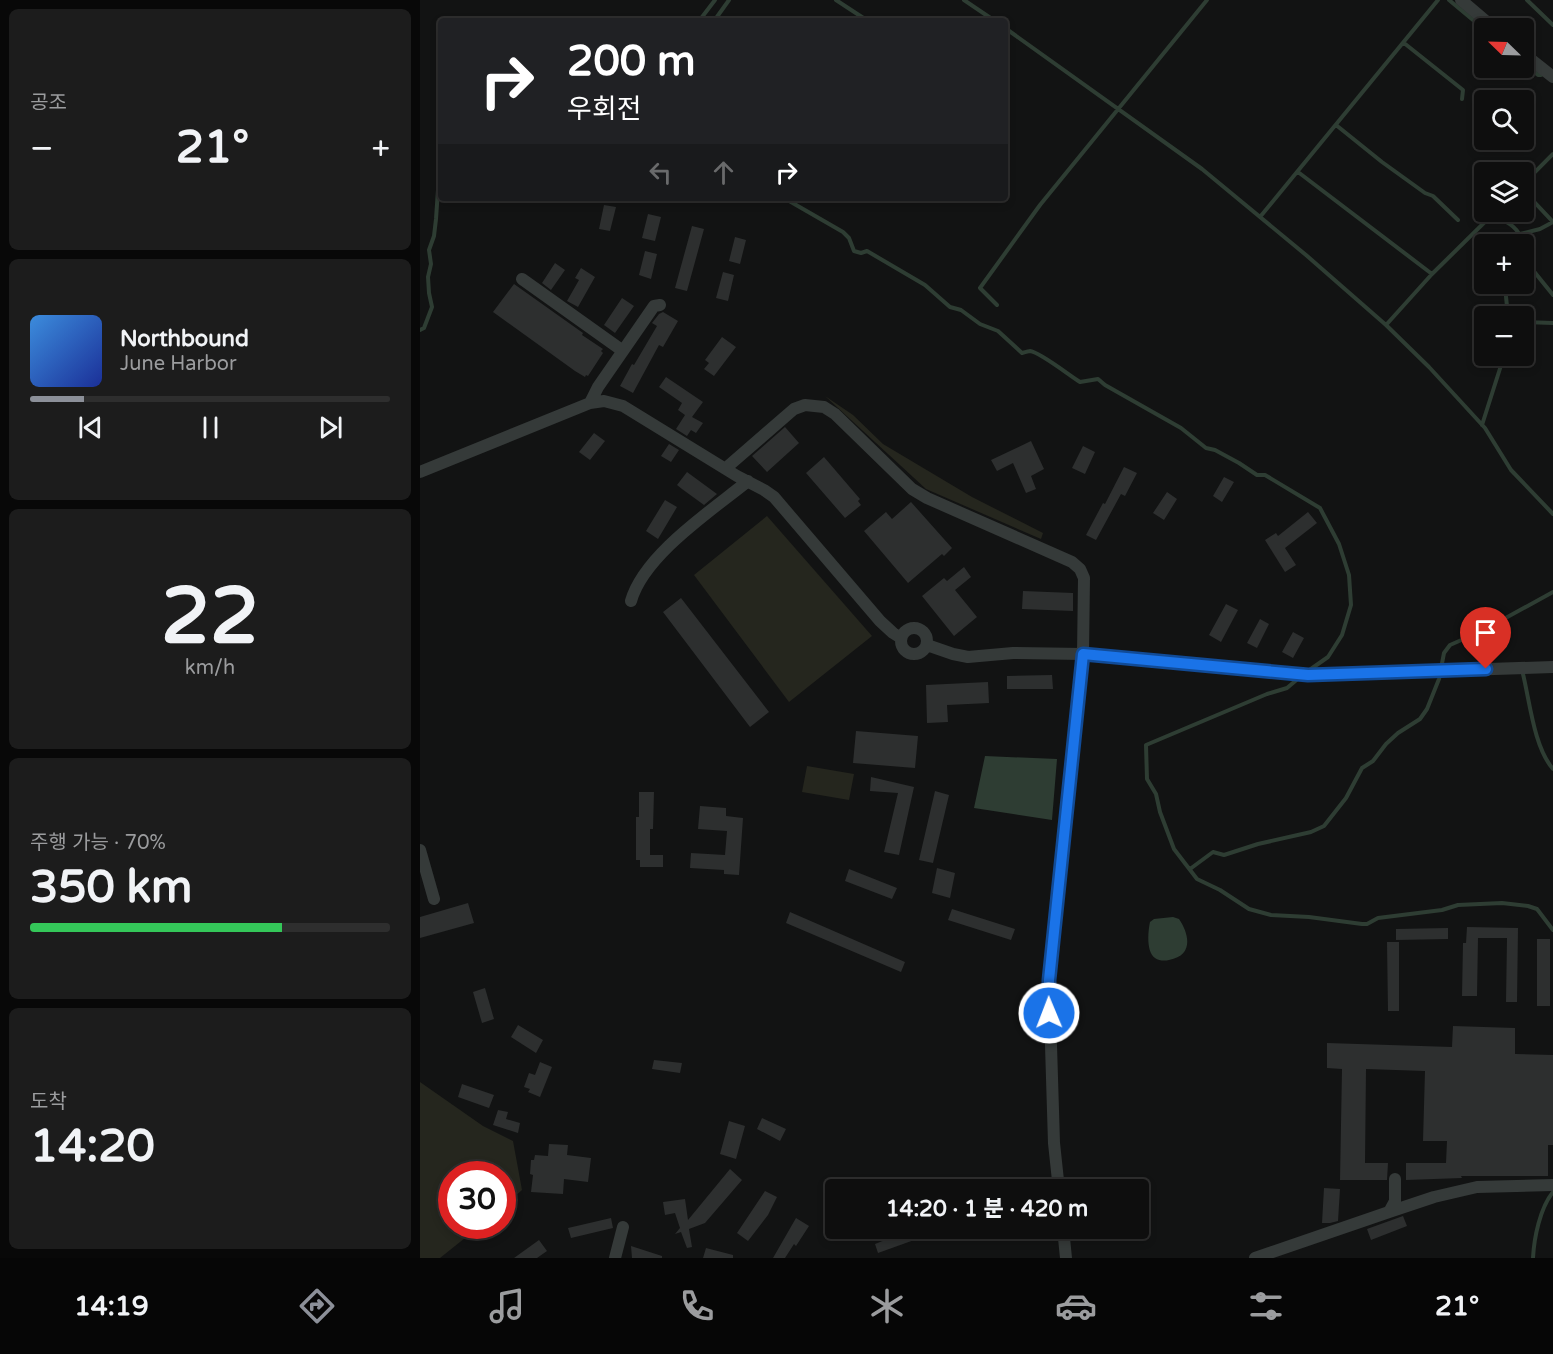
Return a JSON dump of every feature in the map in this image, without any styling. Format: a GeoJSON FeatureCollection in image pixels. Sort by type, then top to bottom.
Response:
{"type":"FeatureCollection","features":[{"type":"Feature","properties":{"kind":"street"},"geometry":{"type":"LineString","coordinates":[[1461,0],[1482,18]]}},
{"type":"Feature","properties":{"kind":"street"},"geometry":{"type":"LineString","coordinates":[[1534,62],[1553,77]]}},
{"type":"Feature","properties":{"kind":"street"},"geometry":{"type":"LineString","coordinates":[[522,279],[623,351]]}},
{"type":"Feature","properties":{"kind":"street"},"geometry":{"type":"LineString","coordinates":[[590,403],[598,387],[654,306],[660,305]]}},
{"type":"Feature","properties":{"kind":"street"},"geometry":{"type":"LineString","coordinates":[[420,472],[590,403],[604,401],[623,406],[774,498],[880,621],[893,633],[902,638],[907,630],[916,628],[927,636],[927,645],[953,654],[968,657],[1013,653],[1083,654],[1308,675],[1553,667]]}},
{"type":"Feature","properties":{"kind":"street"},"geometry":{"type":"LineString","coordinates":[[726,468],[794,409],[805,405],[824,407],[843,421],[900,478],[927,498],[1051,552],[1072,562],[1080,569],[1084,578],[1083,654],[1049,980],[1054,1143],[1058,1179]]}},
{"type":"Feature","properties":{"kind":"street"},"geometry":{"type":"LineString","coordinates":[[631,601],[634,590],[660,555],[748,481]]}},
{"type":"Feature","properties":{"kind":"street"},"geometry":{"type":"LineString","coordinates":[[420,850],[434,898]]}},
{"type":"Feature","properties":{"kind":"street"},"geometry":{"type":"LineString","coordinates":[[1389,1212],[1395,1201],[1395,1179]]}},
{"type":"Feature","properties":{"kind":"street"},"geometry":{"type":"LineString","coordinates":[[1255,1258],[1434,1197],[1477,1187],[1553,1185]]}},
{"type":"Feature","properties":{"kind":"street"},"geometry":{"type":"LineString","coordinates":[[615,1258],[622,1227]]}},
{"type":"Feature","properties":{"kind":"street"},"geometry":{"type":"LineString","coordinates":[[1063,1239],[1065,1258]]}},
{"type":"Feature","properties":{"kind":"shaded area"},"geometry":{"type":"Polygon","coordinates":[[[825,396],[853,415],[883,444],[972,497],[1043,533],[1041,539],[926,489],[825,396]]]}},
{"type":"Feature","properties":{"kind":"shaded area"},"geometry":{"type":"Polygon","coordinates":[[[767,516],[872,636],[789,702],[694,575],[767,516]]]}},
{"type":"Feature","properties":{"kind":"shaded area"},"geometry":{"type":"Polygon","coordinates":[[[985,756],[1057,759],[1052,820],[974,808],[985,756]]]}},
{"type":"Feature","properties":{"kind":"shaded area"},"geometry":{"type":"Polygon","coordinates":[[[807,766],[854,774],[849,800],[802,792],[807,766]]]}},
{"type":"Feature","properties":{"kind":"shaded area"},"geometry":{"type":"Polygon","coordinates":[[[1173,917],[1179,919],[1183,925],[1187,938],[1186,949],[1177,958],[1166,961],[1158,960],[1150,951],[1148,936],[1150,922],[1154,919],[1173,917]]]}},
{"type":"Feature","properties":{"kind":"shaded area"},"geometry":{"type":"Polygon","coordinates":[[[420,1082],[483,1126],[513,1141],[522,1190],[516,1195],[516,1161],[438,1161],[438,1239],[464,1239],[440,1258],[420,1258],[420,1082]]]}},
{"type":"Feature","properties":{"kind":"building"},"geometry":{"type":"Polygon","coordinates":[[[604,205],[616,207],[610,231],[599,229],[604,205]]]}},
{"type":"Feature","properties":{"kind":"building"},"geometry":{"type":"Polygon","coordinates":[[[648,214],[661,217],[655,241],[642,238],[648,214]]]}},
{"type":"Feature","properties":{"kind":"building"},"geometry":{"type":"Polygon","coordinates":[[[692,226],[704,229],[687,291],[675,288],[692,226]]]}},
{"type":"Feature","properties":{"kind":"building"},"geometry":{"type":"Polygon","coordinates":[[[735,237],[746,240],[740,264],[729,261],[735,237]]]}},
{"type":"Feature","properties":{"kind":"building"},"geometry":{"type":"Polygon","coordinates":[[[645,251],[657,254],[651,279],[639,275],[645,251]]]}},
{"type":"Feature","properties":{"kind":"building"},"geometry":{"type":"Polygon","coordinates":[[[555,263],[565,270],[551,290],[542,283],[555,263]]]}},
{"type":"Feature","properties":{"kind":"building"},"geometry":{"type":"Polygon","coordinates":[[[581,268],[595,277],[578,307],[567,301],[579,280],[575,278],[581,268]]]}},
{"type":"Feature","properties":{"kind":"building"},"geometry":{"type":"Polygon","coordinates":[[[723,272],[734,275],[728,301],[716,298],[723,272]]]}},
{"type":"Feature","properties":{"kind":"building"},"geometry":{"type":"Polygon","coordinates":[[[514,284],[603,349],[601,351],[603,353],[588,376],[585,377],[575,371],[493,312],[514,284]]]}},
{"type":"Feature","properties":{"kind":"building"},"geometry":{"type":"Polygon","coordinates":[[[622,298],[634,306],[615,333],[604,325],[622,298]]]}},
{"type":"Feature","properties":{"kind":"building"},"geometry":{"type":"Polygon","coordinates":[[[663,312],[678,321],[663,347],[659,345],[633,393],[620,386],[657,326],[652,323],[663,312]]]}},
{"type":"Feature","properties":{"kind":"building"},"geometry":{"type":"Polygon","coordinates":[[[722,337],[736,347],[714,376],[704,369],[709,363],[705,360],[722,337]]]}},
{"type":"Feature","properties":{"kind":"building"},"geometry":{"type":"Polygon","coordinates":[[[666,377],[703,402],[692,417],[703,423],[696,433],[691,430],[687,436],[676,429],[685,415],[678,410],[682,403],[659,387],[666,377]]]}},
{"type":"Feature","properties":{"kind":"building"},"geometry":{"type":"Polygon","coordinates":[[[785,427],[799,443],[767,472],[752,456],[785,427]]]}},
{"type":"Feature","properties":{"kind":"building"},"geometry":{"type":"Polygon","coordinates":[[[594,433],[605,441],[590,460],[579,452],[594,433]]]}},
{"type":"Feature","properties":{"kind":"building"},"geometry":{"type":"Polygon","coordinates":[[[1031,441],[1044,469],[1031,476],[1036,489],[1026,493],[1013,463],[997,471],[991,460],[1031,441]]]}},
{"type":"Feature","properties":{"kind":"building"},"geometry":{"type":"Polygon","coordinates":[[[669,444],[679,450],[671,462],[661,456],[669,444]]]}},
{"type":"Feature","properties":{"kind":"building"},"geometry":{"type":"Polygon","coordinates":[[[1083,446],[1095,452],[1085,474],[1072,468],[1083,446]]]}},
{"type":"Feature","properties":{"kind":"building"},"geometry":{"type":"Polygon","coordinates":[[[824,457],[860,499],[858,501],[861,505],[845,518],[806,473],[824,457]]]}},
{"type":"Feature","properties":{"kind":"building"},"geometry":{"type":"Polygon","coordinates":[[[1124,467],[1137,473],[1125,496],[1121,494],[1096,540],[1086,535],[1124,467]]]}},
{"type":"Feature","properties":{"kind":"building"},"geometry":{"type":"Polygon","coordinates":[[[687,472],[717,494],[704,505],[682,489],[677,485],[687,472]]]}},
{"type":"Feature","properties":{"kind":"building"},"geometry":{"type":"Polygon","coordinates":[[[1224,477],[1234,482],[1222,502],[1213,496],[1224,477]]]}},
{"type":"Feature","properties":{"kind":"building"},"geometry":{"type":"Polygon","coordinates":[[[1167,492],[1177,499],[1164,520],[1153,513],[1167,492]]]}},
{"type":"Feature","properties":{"kind":"building"},"geometry":{"type":"Polygon","coordinates":[[[665,500],[677,507],[658,539],[646,531],[665,500]]]}},
{"type":"Feature","properties":{"kind":"building"},"geometry":{"type":"Polygon","coordinates":[[[911,502],[952,548],[908,583],[864,531],[886,512],[892,519],[911,502]]]}},
{"type":"Feature","properties":{"kind":"building"},"geometry":{"type":"Polygon","coordinates":[[[1308,512],[1317,523],[1285,548],[1296,565],[1285,572],[1265,540],[1276,533],[1278,536],[1308,512]]]}},
{"type":"Feature","properties":{"kind":"building"},"geometry":{"type":"Polygon","coordinates":[[[964,567],[971,577],[955,590],[977,617],[954,636],[922,596],[944,578],[947,581],[964,567]]]}},
{"type":"Feature","properties":{"kind":"building"},"geometry":{"type":"Polygon","coordinates":[[[1023,591],[1073,593],[1073,611],[1022,609],[1023,591]]]}},
{"type":"Feature","properties":{"kind":"building"},"geometry":{"type":"Polygon","coordinates":[[[681,598],[769,712],[750,727],[663,612],[681,598]]]}},
{"type":"Feature","properties":{"kind":"building"},"geometry":{"type":"Polygon","coordinates":[[[1226,604],[1238,610],[1221,642],[1209,635],[1226,604]]]}},
{"type":"Feature","properties":{"kind":"building"},"geometry":{"type":"Polygon","coordinates":[[[1260,619],[1269,624],[1257,648],[1247,643],[1260,619]]]}},
{"type":"Feature","properties":{"kind":"building"},"geometry":{"type":"Polygon","coordinates":[[[1293,632],[1304,638],[1293,658],[1282,652],[1293,632]]]}},
{"type":"Feature","properties":{"kind":"building"},"geometry":{"type":"Polygon","coordinates":[[[1052,675],[1053,689],[1007,689],[1007,676],[1052,675]]]}},
{"type":"Feature","properties":{"kind":"building"},"geometry":{"type":"Polygon","coordinates":[[[988,682],[989,703],[947,705],[948,722],[927,723],[926,685],[988,682]]]}},
{"type":"Feature","properties":{"kind":"building"},"geometry":{"type":"Polygon","coordinates":[[[856,731],[918,736],[915,768],[853,763],[856,731]]]}},
{"type":"Feature","properties":{"kind":"building"},"geometry":{"type":"Polygon","coordinates":[[[871,777],[914,787],[899,855],[884,852],[898,793],[870,791],[871,777]]]}},
{"type":"Feature","properties":{"kind":"building"},"geometry":{"type":"Polygon","coordinates":[[[935,791],[949,795],[933,863],[919,860],[935,791]]]}},
{"type":"Feature","properties":{"kind":"building"},"geometry":{"type":"Polygon","coordinates":[[[639,792],[654,792],[650,855],[663,855],[663,867],[640,867],[640,860],[636,860],[636,817],[639,817],[639,792]]]}},
{"type":"Feature","properties":{"kind":"building"},"geometry":{"type":"Polygon","coordinates":[[[700,806],[726,808],[726,816],[743,818],[739,875],[724,874],[724,870],[690,868],[691,853],[725,855],[727,831],[698,829],[700,806]]]}},
{"type":"Feature","properties":{"kind":"building"},"geometry":{"type":"Polygon","coordinates":[[[937,868],[955,873],[950,898],[932,893],[937,868]]]}},
{"type":"Feature","properties":{"kind":"building"},"geometry":{"type":"Polygon","coordinates":[[[849,869],[897,888],[892,899],[845,881],[849,869]]]}},
{"type":"Feature","properties":{"kind":"building"},"geometry":{"type":"Polygon","coordinates":[[[468,903],[474,923],[420,938],[420,917],[468,903]]]}},
{"type":"Feature","properties":{"kind":"building"},"geometry":{"type":"Polygon","coordinates":[[[952,909],[1015,929],[1011,940],[948,920],[952,909]]]}},
{"type":"Feature","properties":{"kind":"building"},"geometry":{"type":"Polygon","coordinates":[[[790,912],[905,962],[901,972],[786,923],[790,912]]]}},
{"type":"Feature","properties":{"kind":"building"},"geometry":{"type":"Polygon","coordinates":[[[1467,927],[1518,928],[1517,1002],[1506,1002],[1507,938],[1478,938],[1477,996],[1462,996],[1463,943],[1466,943],[1467,927]]]}},
{"type":"Feature","properties":{"kind":"building"},"geometry":{"type":"Polygon","coordinates":[[[1448,928],[1448,939],[1396,940],[1396,929],[1448,928]]]}},
{"type":"Feature","properties":{"kind":"building"},"geometry":{"type":"Polygon","coordinates":[[[1537,939],[1550,939],[1550,1006],[1537,1006],[1537,939]]]}},
{"type":"Feature","properties":{"kind":"building"},"geometry":{"type":"Polygon","coordinates":[[[1387,942],[1399,942],[1399,1011],[1388,1011],[1387,942]]]}},
{"type":"Feature","properties":{"kind":"building"},"geometry":{"type":"Polygon","coordinates":[[[485,988],[494,1019],[482,1023],[473,992],[485,988]]]}},
{"type":"Feature","properties":{"kind":"building"},"geometry":{"type":"Polygon","coordinates":[[[518,1025],[543,1040],[536,1053],[511,1037],[518,1025]]]}},
{"type":"Feature","properties":{"kind":"building"},"geometry":{"type":"Polygon","coordinates":[[[1453,1026],[1515,1028],[1515,1054],[1553,1055],[1553,1145],[1548,1145],[1548,1176],[1461,1176],[1462,1178],[1406,1180],[1406,1163],[1446,1163],[1447,1141],[1423,1141],[1425,1071],[1366,1069],[1365,1163],[1388,1163],[1387,1180],[1340,1180],[1342,1069],[1327,1068],[1327,1043],[1452,1047],[1453,1026]]]}},
{"type":"Feature","properties":{"kind":"building"},"geometry":{"type":"Polygon","coordinates":[[[654,1060],[682,1063],[680,1073],[652,1069],[654,1060]]]}},
{"type":"Feature","properties":{"kind":"building"},"geometry":{"type":"Polygon","coordinates":[[[540,1062],[552,1067],[540,1097],[528,1092],[530,1089],[524,1087],[529,1073],[535,1075],[540,1062]]]}},
{"type":"Feature","properties":{"kind":"building"},"geometry":{"type":"Polygon","coordinates":[[[462,1084],[494,1095],[489,1108],[458,1097],[462,1084]]]}},
{"type":"Feature","properties":{"kind":"building"},"geometry":{"type":"Polygon","coordinates":[[[498,1110],[508,1112],[506,1119],[520,1123],[518,1133],[493,1125],[498,1110]]]}},
{"type":"Feature","properties":{"kind":"building"},"geometry":{"type":"Polygon","coordinates":[[[762,1118],[786,1129],[780,1141],[757,1129],[762,1118]]]}},
{"type":"Feature","properties":{"kind":"building"},"geometry":{"type":"Polygon","coordinates":[[[729,1121],[745,1126],[736,1159],[720,1154],[729,1121]]]}},
{"type":"Feature","properties":{"kind":"building"},"geometry":{"type":"Polygon","coordinates":[[[549,1144],[568,1145],[567,1155],[591,1158],[588,1182],[564,1179],[563,1194],[531,1192],[533,1175],[530,1174],[531,1160],[534,1160],[535,1155],[548,1156],[549,1144]]]}},
{"type":"Feature","properties":{"kind":"building"},"geometry":{"type":"Polygon","coordinates":[[[730,1169],[742,1180],[705,1223],[689,1229],[692,1247],[687,1248],[681,1232],[675,1234],[680,1228],[675,1213],[665,1215],[663,1202],[685,1199],[688,1220],[730,1169]]]}},
{"type":"Feature","properties":{"kind":"building"},"geometry":{"type":"Polygon","coordinates":[[[1324,1188],[1340,1189],[1338,1221],[1322,1223],[1324,1188]]]}},
{"type":"Feature","properties":{"kind":"building"},"geometry":{"type":"Polygon","coordinates":[[[765,1191],[777,1197],[768,1215],[748,1241],[737,1233],[765,1191]]]}},
{"type":"Feature","properties":{"kind":"building"},"geometry":{"type":"Polygon","coordinates":[[[1403,1216],[1407,1226],[1371,1240],[1367,1229],[1403,1216]]]}},
{"type":"Feature","properties":{"kind":"building"},"geometry":{"type":"Polygon","coordinates":[[[611,1218],[613,1228],[571,1238],[568,1228],[611,1218]]]}},
{"type":"Feature","properties":{"kind":"building"},"geometry":{"type":"Polygon","coordinates":[[[796,1218],[809,1226],[785,1258],[773,1258],[796,1218]]]}},
{"type":"Feature","properties":{"kind":"building"},"geometry":{"type":"Polygon","coordinates":[[[888,1239],[917,1239],[878,1253],[875,1244],[888,1239]]]}},
{"type":"Feature","properties":{"kind":"building"},"geometry":{"type":"Polygon","coordinates":[[[539,1240],[547,1251],[537,1258],[514,1258],[539,1240]]]}},
{"type":"Feature","properties":{"kind":"building"},"geometry":{"type":"Polygon","coordinates":[[[631,1246],[662,1256],[662,1258],[632,1258],[631,1246]]]}},
{"type":"Feature","properties":{"kind":"building"},"geometry":{"type":"Polygon","coordinates":[[[706,1248],[733,1255],[733,1258],[703,1258],[706,1248]]]}},
{"type":"Feature","properties":{"kind":"waterway"},"geometry":{"type":"LineString","coordinates":[[701,18],[715,0]]}},
{"type":"Feature","properties":{"kind":"waterway"},"geometry":{"type":"LineString","coordinates":[[716,18],[729,0]]}},
{"type":"Feature","properties":{"kind":"waterway"},"geometry":{"type":"LineString","coordinates":[[836,0],[863,18]]}},
{"type":"Feature","properties":{"kind":"waterway"},"geometry":{"type":"LineString","coordinates":[[964,0],[991,18]]}},
{"type":"Feature","properties":{"kind":"waterway"},"geometry":{"type":"LineString","coordinates":[[997,305],[980,288],[1040,205],[1207,0]]}},
{"type":"Feature","properties":{"kind":"waterway"},"geometry":{"type":"LineString","coordinates":[[1260,217],[1438,0]]}},
{"type":"Feature","properties":{"kind":"waterway"},"geometry":{"type":"LineString","coordinates":[[1449,0],[1474,21]]}},
{"type":"Feature","properties":{"kind":"waterway"},"geometry":{"type":"LineString","coordinates":[[1527,0],[1553,25]]}},
{"type":"Feature","properties":{"kind":"waterway"},"geometry":{"type":"LineString","coordinates":[[1008,30],[1202,169],[1386,325],[1429,367],[1485,428],[1511,470],[1553,514]]}},
{"type":"Feature","properties":{"kind":"waterway"},"geometry":{"type":"LineString","coordinates":[[1404,43],[1463,90],[1462,99]]}},
{"type":"Feature","properties":{"kind":"waterway"},"geometry":{"type":"LineString","coordinates":[[1534,72],[1541,75]]}},
{"type":"Feature","properties":{"kind":"waterway"},"geometry":{"type":"LineString","coordinates":[[1336,125],[1382,162],[1425,193],[1433,196],[1458,220]]}},
{"type":"Feature","properties":{"kind":"waterway"},"geometry":{"type":"LineString","coordinates":[[1534,173],[1553,154]]}},
{"type":"Feature","properties":{"kind":"waterway"},"geometry":{"type":"LineString","coordinates":[[1298,172],[1432,274]]}},
{"type":"Feature","properties":{"kind":"waterway"},"geometry":{"type":"LineString","coordinates":[[420,330],[424,328],[432,307],[428,277],[431,264],[429,250],[434,236],[438,190]]}},
{"type":"Feature","properties":{"kind":"waterway"},"geometry":{"type":"LineString","coordinates":[[789,201],[843,232],[849,238],[854,251],[861,253],[867,251],[925,285],[950,307],[961,310],[980,324],[998,331],[1022,353],[1035,352],[1080,382],[1098,379],[1181,428],[1206,448],[1215,450],[1257,475],[1265,475],[1320,508],[1339,544],[1349,575],[1351,605],[1342,635],[1328,657],[1308,671]]}},
{"type":"Feature","properties":{"kind":"waterway"},"geometry":{"type":"LineString","coordinates":[[1534,202],[1553,222]]}},
{"type":"Feature","properties":{"kind":"waterway"},"geometry":{"type":"LineString","coordinates":[[1386,325],[1432,274],[1485,222]]}},
{"type":"Feature","properties":{"kind":"waterway"},"geometry":{"type":"LineString","coordinates":[[1505,222],[1519,234]]}},
{"type":"Feature","properties":{"kind":"waterway"},"geometry":{"type":"LineString","coordinates":[[1520,234],[1540,229],[1553,222]]}},
{"type":"Feature","properties":{"kind":"waterway"},"geometry":{"type":"LineString","coordinates":[[1534,271],[1553,295]]}},
{"type":"Feature","properties":{"kind":"waterway"},"geometry":{"type":"LineString","coordinates":[[1506,294],[1507,306]]}},
{"type":"Feature","properties":{"kind":"waterway"},"geometry":{"type":"LineString","coordinates":[[1534,322],[1553,323]]}},
{"type":"Feature","properties":{"kind":"waterway"},"geometry":{"type":"LineString","coordinates":[[1482,425],[1501,366]]}},
{"type":"Feature","properties":{"kind":"waterway"},"geometry":{"type":"LineString","coordinates":[[1190,869],[1213,852],[1224,855],[1258,844],[1311,832],[1324,826],[1346,798],[1362,768],[1373,761],[1398,733],[1420,719],[1427,709],[1439,679],[1444,653],[1450,645],[1482,631],[1553,592]]}},
{"type":"Feature","properties":{"kind":"waterway"},"geometry":{"type":"LineString","coordinates":[[1523,674],[1537,737],[1553,769]]}},
{"type":"Feature","properties":{"kind":"waterway"},"geometry":{"type":"LineString","coordinates":[[1300,677],[1287,688],[1267,694],[1146,745],[1147,779],[1156,794],[1174,849],[1197,879],[1220,890],[1249,909],[1271,915],[1367,924],[1378,918],[1442,910],[1458,905],[1502,903],[1537,909],[1553,930]]}},
{"type":"Feature","properties":{"kind":"waterway"},"geometry":{"type":"LineString","coordinates":[[1533,1258],[1538,1224],[1553,1192]]}},
{"type":"Feature","properties":{"kind":"route"},"geometry":{"type":"LineString","coordinates":[[1049,1013],[1049,980],[1083,654],[1308,675],[1486,669]]}}]}
